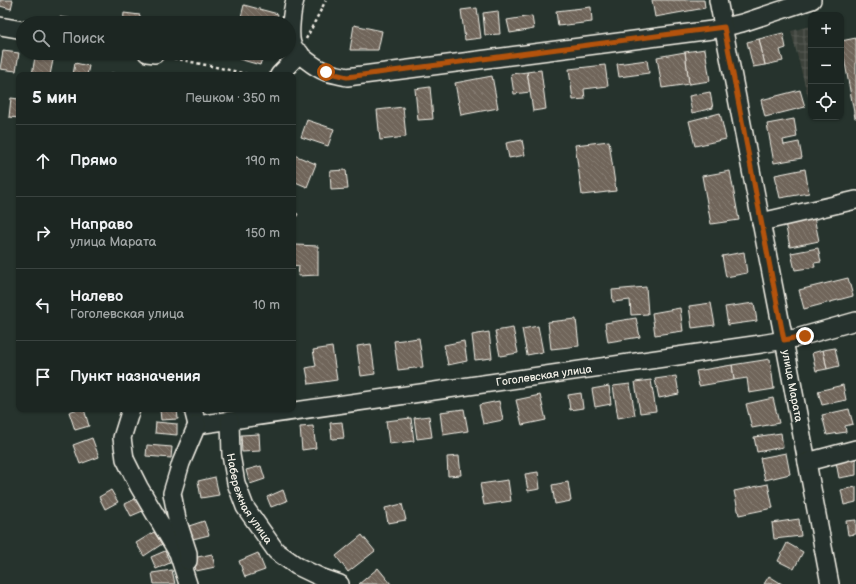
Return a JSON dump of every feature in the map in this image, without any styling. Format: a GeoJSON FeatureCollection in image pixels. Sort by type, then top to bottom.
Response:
{"type":"FeatureCollection","features":[{"type":"Feature","properties":{"kind":"street"},"geometry":{"type":"LineString","coordinates":[[293,16],[295,0]]}},
{"type":"Feature","properties":{"kind":"street","name":"улица Марата"},"geometry":{"type":"LineString","coordinates":[[718,0],[830,584]]}},
{"type":"Feature","properties":{"kind":"street"},"geometry":{"type":"LineString","coordinates":[[296,48],[310,63],[326,72],[347,77],[724,27],[742,23],[812,0]]}},
{"type":"Feature","properties":{"kind":"street"},"geometry":{"type":"LineString","coordinates":[[0,26],[16,29]]}},
{"type":"Feature","properties":{"kind":"street"},"geometry":{"type":"LineString","coordinates":[[296,57],[300,53]]}},
{"type":"Feature","properties":{"kind":"street"},"geometry":{"type":"LineString","coordinates":[[282,72],[293,60]]}},
{"type":"Feature","properties":{"kind":"street"},"geometry":{"type":"LineString","coordinates":[[761,222],[856,200]]}},
{"type":"Feature","properties":{"kind":"street","name":"Гоголевская улица"},"geometry":{"type":"LineString","coordinates":[[296,411],[784,340],[856,321]]}},
{"type":"Feature","properties":{"kind":"street"},"geometry":{"type":"LineString","coordinates":[[130,412],[122,438],[125,459],[139,487],[178,553],[188,584]]}},
{"type":"Feature","properties":{"kind":"street"},"geometry":{"type":"LineString","coordinates":[[188,584],[188,553],[177,519],[172,493],[181,463],[197,425],[194,412]]}},
{"type":"Feature","properties":{"kind":"street","name":"Гоголевская улица"},"geometry":{"type":"LineString","coordinates":[[230,421],[292,412]]}},
{"type":"Feature","properties":{"kind":"street"},"geometry":{"type":"LineString","coordinates":[[197,425],[230,421]]}},
{"type":"Feature","properties":{"kind":"street","name":"Набережная улица"},"geometry":{"type":"LineString","coordinates":[[230,421],[231,455],[236,483],[246,507],[254,520],[276,551],[297,566],[320,578],[340,584]]}},
{"type":"Feature","properties":{"kind":"street"},"geometry":{"type":"LineString","coordinates":[[807,462],[856,449]]}},
{"type":"Feature","properties":{"kind":"path"},"geometry":{"type":"LineString","coordinates":[[300,53],[326,0]]}},
{"type":"Feature","properties":{"kind":"path"},"geometry":{"type":"LineString","coordinates":[[183,60],[239,72]]}},
{"type":"Feature","properties":{"kind":"shaded area"},"geometry":{"type":"Polygon","coordinates":[[[808,27],[808,97],[791,31],[808,27]]]}},
{"type":"Feature","properties":{"kind":"building"},"geometry":{"type":"Polygon","coordinates":[[[0,0],[13,0],[11,9],[0,6],[0,0]]]}},
{"type":"Feature","properties":{"kind":"building"},"geometry":{"type":"Polygon","coordinates":[[[652,0],[704,0],[705,8],[655,17],[652,0]]]}},
{"type":"Feature","properties":{"kind":"building"},"geometry":{"type":"Polygon","coordinates":[[[244,5],[278,14],[277,16],[241,16],[244,5]]]}},
{"type":"Feature","properties":{"kind":"building"},"geometry":{"type":"Polygon","coordinates":[[[591,7],[592,22],[558,26],[556,11],[591,7]]]}},
{"type":"Feature","properties":{"kind":"building"},"geometry":{"type":"Polygon","coordinates":[[[477,8],[481,38],[465,40],[461,10],[477,8]]]}},
{"type":"Feature","properties":{"kind":"building"},"geometry":{"type":"Polygon","coordinates":[[[498,11],[500,34],[485,35],[483,13],[498,11]]]}},
{"type":"Feature","properties":{"kind":"building"},"geometry":{"type":"Polygon","coordinates":[[[124,13],[140,15],[140,16],[124,16],[124,13]]]}},
{"type":"Feature","properties":{"kind":"building"},"geometry":{"type":"Polygon","coordinates":[[[532,16],[534,29],[510,33],[507,20],[532,16]]]}},
{"type":"Feature","properties":{"kind":"building"},"geometry":{"type":"Polygon","coordinates":[[[354,25],[382,31],[378,50],[350,50],[354,25]]]}},
{"type":"Feature","properties":{"kind":"building"},"geometry":{"type":"Polygon","coordinates":[[[783,33],[786,48],[780,50],[783,61],[765,65],[759,39],[783,33]]]}},
{"type":"Feature","properties":{"kind":"building"},"geometry":{"type":"Polygon","coordinates":[[[856,38],[856,118],[844,58],[844,40],[856,38]]]}},
{"type":"Feature","properties":{"kind":"building"},"geometry":{"type":"Polygon","coordinates":[[[759,39],[765,65],[753,67],[747,42],[759,39]]]}},
{"type":"Feature","properties":{"kind":"building"},"geometry":{"type":"Polygon","coordinates":[[[705,49],[710,81],[689,84],[685,52],[705,49]]]}},
{"type":"Feature","properties":{"kind":"building"},"geometry":{"type":"Polygon","coordinates":[[[3,51],[16,53],[16,60],[18,60],[16,71],[0,69],[3,51]]]}},
{"type":"Feature","properties":{"kind":"building"},"geometry":{"type":"Polygon","coordinates":[[[685,52],[689,84],[662,88],[657,57],[685,52]]]}},
{"type":"Feature","properties":{"kind":"building"},"geometry":{"type":"Polygon","coordinates":[[[34,60],[53,60],[51,72],[32,72],[34,60]]]}},
{"type":"Feature","properties":{"kind":"building"},"geometry":{"type":"Polygon","coordinates":[[[242,60],[262,60],[260,65],[242,60]]]}},
{"type":"Feature","properties":{"kind":"building"},"geometry":{"type":"Polygon","coordinates":[[[647,60],[649,73],[619,77],[617,64],[647,60]]]}},
{"type":"Feature","properties":{"kind":"building"},"geometry":{"type":"Polygon","coordinates":[[[75,63],[89,66],[88,72],[74,72],[75,63]]]}},
{"type":"Feature","properties":{"kind":"building"},"geometry":{"type":"Polygon","coordinates":[[[605,65],[608,86],[584,89],[585,99],[573,100],[569,69],[605,65]]]}},
{"type":"Feature","properties":{"kind":"building"},"geometry":{"type":"Polygon","coordinates":[[[541,70],[546,109],[533,111],[527,72],[541,70]]]}},
{"type":"Feature","properties":{"kind":"building"},"geometry":{"type":"Polygon","coordinates":[[[527,72],[530,92],[514,94],[511,74],[527,72]]]}},
{"type":"Feature","properties":{"kind":"building"},"geometry":{"type":"Polygon","coordinates":[[[492,76],[498,108],[461,115],[455,83],[492,76]]]}},
{"type":"Feature","properties":{"kind":"building"},"geometry":{"type":"Polygon","coordinates":[[[430,87],[433,119],[418,120],[415,89],[430,87]]]}},
{"type":"Feature","properties":{"kind":"building"},"geometry":{"type":"Polygon","coordinates":[[[800,90],[805,107],[765,117],[761,100],[800,90]]]}},
{"type":"Feature","properties":{"kind":"building"},"geometry":{"type":"Polygon","coordinates":[[[710,92],[713,108],[692,113],[689,96],[710,92]]]}},
{"type":"Feature","properties":{"kind":"building"},"geometry":{"type":"Polygon","coordinates":[[[11,98],[16,99],[16,118],[9,117],[11,98]]]}},
{"type":"Feature","properties":{"kind":"building"},"geometry":{"type":"Polygon","coordinates":[[[403,107],[406,137],[380,140],[377,110],[403,107]]]}},
{"type":"Feature","properties":{"kind":"building"},"geometry":{"type":"Polygon","coordinates":[[[720,113],[726,139],[695,146],[689,121],[720,113]]]}},
{"type":"Feature","properties":{"kind":"building"},"geometry":{"type":"Polygon","coordinates":[[[794,119],[797,137],[783,140],[784,145],[799,142],[802,158],[774,163],[767,124],[794,119]]]}},
{"type":"Feature","properties":{"kind":"building"},"geometry":{"type":"Polygon","coordinates":[[[307,120],[334,129],[328,146],[301,137],[307,120]]]}},
{"type":"Feature","properties":{"kind":"building"},"geometry":{"type":"Polygon","coordinates":[[[522,140],[525,155],[509,158],[506,143],[522,140]]]}},
{"type":"Feature","properties":{"kind":"building"},"geometry":{"type":"Polygon","coordinates":[[[609,141],[616,191],[582,195],[575,145],[609,141]]]}},
{"type":"Feature","properties":{"kind":"building"},"geometry":{"type":"Polygon","coordinates":[[[296,156],[316,164],[307,187],[296,182],[296,156]]]}},
{"type":"Feature","properties":{"kind":"building"},"geometry":{"type":"Polygon","coordinates":[[[805,169],[809,193],[780,198],[775,175],[805,169]]]}},
{"type":"Feature","properties":{"kind":"building"},"geometry":{"type":"Polygon","coordinates":[[[346,170],[348,189],[331,190],[330,171],[346,170]]]}},
{"type":"Feature","properties":{"kind":"building"},"geometry":{"type":"Polygon","coordinates":[[[730,171],[739,220],[711,224],[702,176],[730,171]]]}},
{"type":"Feature","properties":{"kind":"building"},"geometry":{"type":"Polygon","coordinates":[[[814,217],[819,241],[790,247],[785,223],[814,217]]]}},
{"type":"Feature","properties":{"kind":"building"},"geometry":{"type":"Polygon","coordinates":[[[296,245],[318,246],[318,275],[298,276],[299,266],[296,266],[296,245]]]}},
{"type":"Feature","properties":{"kind":"building"},"geometry":{"type":"Polygon","coordinates":[[[818,248],[821,262],[814,263],[815,267],[795,270],[791,253],[818,248]]]}},
{"type":"Feature","properties":{"kind":"building"},"geometry":{"type":"Polygon","coordinates":[[[744,252],[747,273],[726,277],[722,256],[744,252]]]}},
{"type":"Feature","properties":{"kind":"building"},"geometry":{"type":"Polygon","coordinates":[[[848,278],[853,296],[804,309],[799,290],[848,278]]]}},
{"type":"Feature","properties":{"kind":"building"},"geometry":{"type":"Polygon","coordinates":[[[646,287],[648,314],[631,315],[630,300],[613,302],[612,290],[646,287]]]}},
{"type":"Feature","properties":{"kind":"building"},"geometry":{"type":"Polygon","coordinates":[[[711,303],[715,325],[692,328],[689,306],[711,303]]]}},
{"type":"Feature","properties":{"kind":"building"},"geometry":{"type":"Polygon","coordinates":[[[754,303],[757,321],[728,325],[725,307],[754,303]]]}},
{"type":"Feature","properties":{"kind":"building"},"geometry":{"type":"Polygon","coordinates":[[[680,308],[683,331],[655,335],[652,313],[680,308]]]}},
{"type":"Feature","properties":{"kind":"building"},"geometry":{"type":"Polygon","coordinates":[[[636,318],[640,337],[608,342],[605,323],[636,318]]]}},
{"type":"Feature","properties":{"kind":"building"},"geometry":{"type":"Polygon","coordinates":[[[576,319],[579,346],[551,349],[548,322],[576,319]]]}},
{"type":"Feature","properties":{"kind":"building"},"geometry":{"type":"Polygon","coordinates":[[[538,326],[543,352],[527,355],[522,329],[538,326]]]}},
{"type":"Feature","properties":{"kind":"building"},"geometry":{"type":"Polygon","coordinates":[[[513,328],[518,353],[500,356],[495,331],[513,328]]]}},
{"type":"Feature","properties":{"kind":"building"},"geometry":{"type":"Polygon","coordinates":[[[489,332],[492,358],[475,360],[472,335],[489,332]]]}},
{"type":"Feature","properties":{"kind":"building"},"geometry":{"type":"Polygon","coordinates":[[[419,338],[423,367],[398,370],[394,341],[419,338]]]}},
{"type":"Feature","properties":{"kind":"building"},"geometry":{"type":"Polygon","coordinates":[[[464,341],[467,361],[448,365],[444,345],[464,341]]]}},
{"type":"Feature","properties":{"kind":"building"},"geometry":{"type":"Polygon","coordinates":[[[371,344],[375,374],[361,376],[357,346],[371,344]]]}},
{"type":"Feature","properties":{"kind":"building"},"geometry":{"type":"Polygon","coordinates":[[[332,347],[337,380],[309,384],[306,368],[316,366],[313,350],[332,347]]]}},
{"type":"Feature","properties":{"kind":"building"},"geometry":{"type":"Polygon","coordinates":[[[835,348],[839,366],[827,369],[823,350],[835,348]]]}},
{"type":"Feature","properties":{"kind":"building"},"geometry":{"type":"Polygon","coordinates":[[[823,350],[827,369],[816,371],[812,353],[823,350]]]}},
{"type":"Feature","properties":{"kind":"building"},"geometry":{"type":"Polygon","coordinates":[[[770,359],[774,389],[749,393],[747,378],[734,380],[732,365],[770,359]]]}},
{"type":"Feature","properties":{"kind":"building"},"geometry":{"type":"Polygon","coordinates":[[[732,365],[734,380],[699,386],[696,371],[732,365]]]}},
{"type":"Feature","properties":{"kind":"building"},"geometry":{"type":"Polygon","coordinates":[[[676,376],[679,394],[659,398],[655,379],[676,376]]]}},
{"type":"Feature","properties":{"kind":"building"},"geometry":{"type":"Polygon","coordinates":[[[651,380],[656,411],[640,413],[635,382],[651,380]]]}},
{"type":"Feature","properties":{"kind":"building"},"geometry":{"type":"Polygon","coordinates":[[[630,384],[635,415],[618,418],[613,386],[630,384]]]}},
{"type":"Feature","properties":{"kind":"building"},"geometry":{"type":"Polygon","coordinates":[[[843,385],[846,400],[822,405],[818,391],[843,385]]]}},
{"type":"Feature","properties":{"kind":"building"},"geometry":{"type":"Polygon","coordinates":[[[609,386],[611,404],[595,407],[592,389],[609,386]]]}},
{"type":"Feature","properties":{"kind":"building"},"geometry":{"type":"Polygon","coordinates":[[[581,393],[583,408],[570,410],[568,395],[581,393]]]}},
{"type":"Feature","properties":{"kind":"building"},"geometry":{"type":"Polygon","coordinates":[[[540,395],[546,420],[522,425],[516,400],[540,395]]]}},
{"type":"Feature","properties":{"kind":"building"},"geometry":{"type":"Polygon","coordinates":[[[773,398],[779,423],[752,428],[746,404],[773,398]]]}},
{"type":"Feature","properties":{"kind":"building"},"geometry":{"type":"Polygon","coordinates":[[[499,401],[503,420],[483,424],[479,405],[499,401]]]}},
{"type":"Feature","properties":{"kind":"building"},"geometry":{"type":"Polygon","coordinates":[[[464,409],[468,431],[443,435],[440,412],[464,409]]]}},
{"type":"Feature","properties":{"kind":"building"},"geometry":{"type":"Polygon","coordinates":[[[849,409],[853,424],[845,426],[846,432],[827,435],[822,415],[849,409]]]}},
{"type":"Feature","properties":{"kind":"building"},"geometry":{"type":"Polygon","coordinates":[[[69,412],[85,412],[89,426],[75,430],[69,412]]]}},
{"type":"Feature","properties":{"kind":"building"},"geometry":{"type":"Polygon","coordinates":[[[160,412],[177,412],[178,419],[161,420],[160,412]]]}},
{"type":"Feature","properties":{"kind":"building"},"geometry":{"type":"Polygon","coordinates":[[[429,416],[432,437],[417,439],[414,418],[429,416]]]}},
{"type":"Feature","properties":{"kind":"building"},"geometry":{"type":"Polygon","coordinates":[[[411,418],[414,441],[389,444],[386,421],[411,418]]]}},
{"type":"Feature","properties":{"kind":"building"},"geometry":{"type":"Polygon","coordinates":[[[156,422],[177,424],[177,435],[155,433],[156,422]]]}},
{"type":"Feature","properties":{"kind":"building"},"geometry":{"type":"Polygon","coordinates":[[[342,422],[344,438],[332,439],[330,423],[342,422]]]}},
{"type":"Feature","properties":{"kind":"building"},"geometry":{"type":"Polygon","coordinates":[[[313,426],[316,448],[302,450],[300,427],[313,426]]]}},
{"type":"Feature","properties":{"kind":"building"},"geometry":{"type":"Polygon","coordinates":[[[781,433],[783,447],[757,452],[754,437],[781,433]]]}},
{"type":"Feature","properties":{"kind":"building"},"geometry":{"type":"Polygon","coordinates":[[[259,434],[260,451],[242,452],[241,435],[259,434]]]}},
{"type":"Feature","properties":{"kind":"building"},"geometry":{"type":"Polygon","coordinates":[[[92,438],[99,457],[80,464],[73,445],[92,438]]]}},
{"type":"Feature","properties":{"kind":"building"},"geometry":{"type":"Polygon","coordinates":[[[147,445],[172,447],[171,458],[146,456],[147,445]]]}},
{"type":"Feature","properties":{"kind":"building"},"geometry":{"type":"Polygon","coordinates":[[[786,453],[790,474],[765,480],[760,458],[786,453]]]}},
{"type":"Feature","properties":{"kind":"building"},"geometry":{"type":"Polygon","coordinates":[[[459,456],[461,475],[448,476],[447,457],[459,456]]]}},
{"type":"Feature","properties":{"kind":"building"},"geometry":{"type":"Polygon","coordinates":[[[856,459],[856,475],[839,478],[836,462],[856,459]]]}},
{"type":"Feature","properties":{"kind":"building"},"geometry":{"type":"Polygon","coordinates":[[[261,466],[265,479],[250,484],[246,470],[261,466]]]}},
{"type":"Feature","properties":{"kind":"building"},"geometry":{"type":"Polygon","coordinates":[[[538,472],[540,489],[528,491],[525,474],[538,472]]]}},
{"type":"Feature","properties":{"kind":"building"},"geometry":{"type":"Polygon","coordinates":[[[215,477],[219,495],[201,498],[198,481],[215,477]]]}},
{"type":"Feature","properties":{"kind":"building"},"geometry":{"type":"Polygon","coordinates":[[[508,480],[511,501],[484,505],[480,484],[508,480]]]}},
{"type":"Feature","properties":{"kind":"building"},"geometry":{"type":"Polygon","coordinates":[[[568,482],[571,501],[555,504],[552,485],[568,482]]]}},
{"type":"Feature","properties":{"kind":"building"},"geometry":{"type":"Polygon","coordinates":[[[768,484],[773,508],[739,515],[734,491],[768,484]]]}},
{"type":"Feature","properties":{"kind":"building"},"geometry":{"type":"Polygon","coordinates":[[[856,487],[856,502],[844,505],[841,490],[856,487]]]}},
{"type":"Feature","properties":{"kind":"building"},"geometry":{"type":"Polygon","coordinates":[[[111,490],[118,502],[105,509],[99,497],[111,490]]]}},
{"type":"Feature","properties":{"kind":"building"},"geometry":{"type":"Polygon","coordinates":[[[283,490],[287,501],[271,507],[267,497],[283,490]]]}},
{"type":"Feature","properties":{"kind":"building"},"geometry":{"type":"Polygon","coordinates":[[[139,497],[145,510],[131,516],[125,504],[139,497]]]}},
{"type":"Feature","properties":{"kind":"building"},"geometry":{"type":"Polygon","coordinates":[[[402,504],[406,520],[388,523],[385,508],[402,504]]]}},
{"type":"Feature","properties":{"kind":"building"},"geometry":{"type":"Polygon","coordinates":[[[799,519],[801,536],[774,539],[772,523],[799,519]]]}},
{"type":"Feature","properties":{"kind":"building"},"geometry":{"type":"Polygon","coordinates":[[[856,520],[856,534],[848,535],[846,521],[856,520]]]}},
{"type":"Feature","properties":{"kind":"building"},"geometry":{"type":"Polygon","coordinates":[[[204,521],[209,535],[193,539],[189,526],[204,521]]]}},
{"type":"Feature","properties":{"kind":"building"},"geometry":{"type":"Polygon","coordinates":[[[154,532],[162,544],[144,556],[136,543],[154,532]]]}},
{"type":"Feature","properties":{"kind":"building"},"geometry":{"type":"Polygon","coordinates":[[[362,535],[375,551],[348,572],[336,556],[362,535]]]}},
{"type":"Feature","properties":{"kind":"building"},"geometry":{"type":"Polygon","coordinates":[[[787,543],[803,552],[794,569],[778,561],[787,543]]]}},
{"type":"Feature","properties":{"kind":"building"},"geometry":{"type":"Polygon","coordinates":[[[165,551],[170,563],[156,569],[151,557],[165,551]]]}},
{"type":"Feature","properties":{"kind":"building"},"geometry":{"type":"Polygon","coordinates":[[[258,553],[265,570],[245,577],[239,561],[258,553]]]}},
{"type":"Feature","properties":{"kind":"building"},"geometry":{"type":"Polygon","coordinates":[[[212,554],[215,567],[196,571],[193,558],[212,554]]]}},
{"type":"Feature","properties":{"kind":"building"},"geometry":{"type":"Polygon","coordinates":[[[378,568],[391,584],[359,584],[378,568]]]}},
{"type":"Feature","properties":{"kind":"building"},"geometry":{"type":"Polygon","coordinates":[[[172,570],[175,584],[154,584],[152,573],[172,570]]]}},
{"type":"Feature","properties":{"kind":"building"},"geometry":{"type":"Polygon","coordinates":[[[769,576],[782,584],[764,584],[769,576]]]}},
{"type":"Feature","properties":{"kind":"route"},"geometry":{"type":"LineString","coordinates":[[326,72],[347,77],[724,27],[784,340],[805,336]]}}]}
